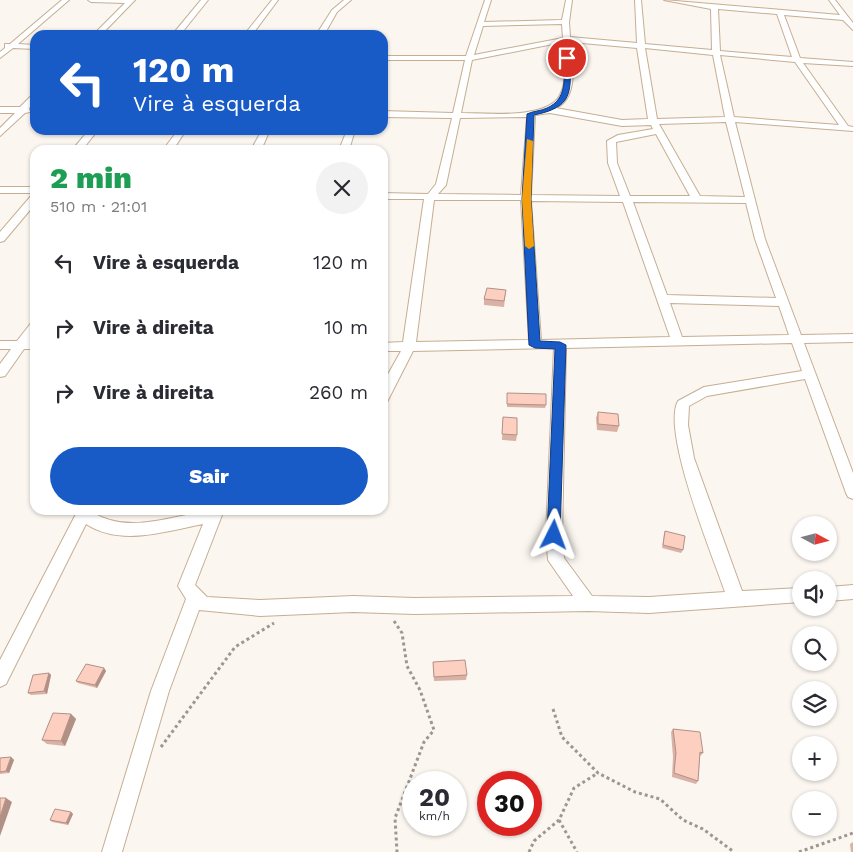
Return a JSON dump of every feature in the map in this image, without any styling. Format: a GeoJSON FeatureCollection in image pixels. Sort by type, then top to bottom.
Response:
{"type":"FeatureCollection","features":[{"type":"Feature","properties":{"kind":"street"},"geometry":{"type":"LineString","coordinates":[[30,30],[66,0]]}},
{"type":"Feature","properties":{"kind":"street"},"geometry":{"type":"LineString","coordinates":[[91,0],[131,1]]}},
{"type":"Feature","properties":{"kind":"street"},"geometry":{"type":"LineString","coordinates":[[180,30],[205,0]]}},
{"type":"Feature","properties":{"kind":"street"},"geometry":{"type":"LineString","coordinates":[[252,30],[275,0]]}},
{"type":"Feature","properties":{"kind":"street"},"geometry":{"type":"LineString","coordinates":[[388,387],[408,347],[429,198],[441,184],[469,58],[488,0]]}},
{"type":"Feature","properties":{"kind":"street"},"geometry":{"type":"LineString","coordinates":[[388,114],[531,114],[550,110],[558,105],[567,92],[567,39],[565,22],[570,0]]}},
{"type":"Feature","properties":{"kind":"street"},"geometry":{"type":"LineString","coordinates":[[638,0],[641,47],[653,122],[696,198]]}},
{"type":"Feature","properties":{"kind":"street"},"geometry":{"type":"LineString","coordinates":[[667,0],[780,14],[845,18]]}},
{"type":"Feature","properties":{"kind":"street"},"geometry":{"type":"LineString","coordinates":[[832,0],[853,28]]}},
{"type":"Feature","properties":{"kind":"street"},"geometry":{"type":"LineString","coordinates":[[102,30],[131,1]]}},
{"type":"Feature","properties":{"kind":"street"},"geometry":{"type":"LineString","coordinates":[[323,30],[334,11],[345,1]]}},
{"type":"Feature","properties":{"kind":"street"},"geometry":{"type":"LineString","coordinates":[[714,7],[716,53],[730,119],[762,248],[853,493]]}},
{"type":"Feature","properties":{"kind":"street"},"geometry":{"type":"LineString","coordinates":[[780,14],[797,60],[849,129]]}},
{"type":"Feature","properties":{"kind":"street"},"geometry":{"type":"LineString","coordinates":[[479,24],[565,22]]}},
{"type":"Feature","properties":{"kind":"street"},"geometry":{"type":"LineString","coordinates":[[0,56],[30,30]]}},
{"type":"Feature","properties":{"kind":"street"},"geometry":{"type":"LineString","coordinates":[[388,58],[469,58],[567,39],[641,47],[853,64]]}},
{"type":"Feature","properties":{"kind":"street"},"geometry":{"type":"LineString","coordinates":[[0,46],[30,47]]}},
{"type":"Feature","properties":{"kind":"street"},"geometry":{"type":"LineString","coordinates":[[0,133],[30,101]]}},
{"type":"Feature","properties":{"kind":"street"},"geometry":{"type":"LineString","coordinates":[[0,110],[30,110]]}},
{"type":"Feature","properties":{"kind":"street"},"geometry":{"type":"LineString","coordinates":[[550,110],[607,121],[653,122],[730,119],[849,129]]}},
{"type":"Feature","properties":{"kind":"street"},"geometry":{"type":"LineString","coordinates":[[531,114],[526,199],[535,345]]}},
{"type":"Feature","properties":{"kind":"street"},"geometry":{"type":"LineString","coordinates":[[659,131],[621,137],[612,141],[610,149],[618,181],[627,198],[677,340]]}},
{"type":"Feature","properties":{"kind":"street"},"geometry":{"type":"LineString","coordinates":[[81,145],[90,135]]}},
{"type":"Feature","properties":{"kind":"street"},"geometry":{"type":"LineString","coordinates":[[441,184],[455,199]]}},
{"type":"Feature","properties":{"kind":"street"},"geometry":{"type":"LineString","coordinates":[[0,190],[30,190]]}},
{"type":"Feature","properties":{"kind":"street"},"geometry":{"type":"LineString","coordinates":[[388,196],[455,199],[696,198],[750,200]]}},
{"type":"Feature","properties":{"kind":"street"},"geometry":{"type":"LineString","coordinates":[[0,239],[30,204]]}},
{"type":"Feature","properties":{"kind":"street"},"geometry":{"type":"LineString","coordinates":[[663,299],[782,302]]}},
{"type":"Feature","properties":{"kind":"street"},"geometry":{"type":"LineString","coordinates":[[0,373],[30,333]]}},
{"type":"Feature","properties":{"kind":"street"},"geometry":{"type":"LineString","coordinates":[[388,347],[853,338]]}},
{"type":"Feature","properties":{"kind":"street"},"geometry":{"type":"LineString","coordinates":[[0,345],[30,346]]}},
{"type":"Feature","properties":{"kind":"street"},"geometry":{"type":"LineString","coordinates":[[560,345],[554,535],[556,560],[588,603]]}},
{"type":"Feature","properties":{"kind":"street"},"geometry":{"type":"LineString","coordinates":[[736,599],[687,458],[681,425],[683,404],[704,392],[809,374]]}},
{"type":"Feature","properties":{"kind":"street"},"geometry":{"type":"LineString","coordinates":[[0,678],[83,515]]}},
{"type":"Feature","properties":{"kind":"street"},"geometry":{"type":"LineString","coordinates":[[87,515],[94,524],[113,529],[136,529],[201,515]]}},
{"type":"Feature","properties":{"kind":"street"},"geometry":{"type":"LineString","coordinates":[[214,515],[187,579],[186,586],[195,598],[204,604],[260,608],[383,604],[649,604],[792,596]]}},
{"type":"Feature","properties":{"kind":"street"},"geometry":{"type":"LineString","coordinates":[[837,593],[853,592]]}},
{"type":"Feature","properties":{"kind":"street"},"geometry":{"type":"LineString","coordinates":[[112,852],[160,691],[195,598]]}},
{"type":"Feature","properties":{"kind":"path"},"geometry":{"type":"LineString","coordinates":[[383,604],[402,633],[407,666],[420,690],[434,730],[424,742],[396,818],[396,852]]}},
{"type":"Feature","properties":{"kind":"path"},"geometry":{"type":"LineString","coordinates":[[158,751],[235,647],[278,621]]}},
{"type":"Feature","properties":{"kind":"path"},"geometry":{"type":"LineString","coordinates":[[553,709],[562,737],[598,773],[634,792],[660,799],[683,820],[704,829],[734,852]]}},
{"type":"Feature","properties":{"kind":"path"},"geometry":{"type":"LineString","coordinates":[[529,852],[534,841],[559,820],[574,788],[598,773]]}},
{"type":"Feature","properties":{"kind":"path"},"geometry":{"type":"LineString","coordinates":[[559,820],[577,852]]}},
{"type":"Feature","properties":{"kind":"path"},"geometry":{"type":"LineString","coordinates":[[799,852],[853,833]]}},
{"type":"Feature","properties":{"kind":"building"},"geometry":{"type":"Polygon","coordinates":[[[487,288],[506,290],[504,301],[484,299],[487,288]]]}},
{"type":"Feature","properties":{"kind":"building"},"geometry":{"type":"Polygon","coordinates":[[[507,393],[546,394],[546,405],[507,404],[507,393]]]}},
{"type":"Feature","properties":{"kind":"building"},"geometry":{"type":"Polygon","coordinates":[[[598,412],[618,414],[619,426],[598,424],[598,412]]]}},
{"type":"Feature","properties":{"kind":"building"},"geometry":{"type":"Polygon","coordinates":[[[503,417],[517,418],[517,435],[502,434],[503,417]]]}},
{"type":"Feature","properties":{"kind":"building"},"geometry":{"type":"Polygon","coordinates":[[[665,531],[685,536],[683,550],[663,545],[665,531]]]}},
{"type":"Feature","properties":{"kind":"building"},"geometry":{"type":"Polygon","coordinates":[[[465,660],[467,675],[434,677],[433,662],[465,660]]]}},
{"type":"Feature","properties":{"kind":"building"},"geometry":{"type":"Polygon","coordinates":[[[86,664],[104,668],[95,685],[76,681],[86,664]]]}},
{"type":"Feature","properties":{"kind":"building"},"geometry":{"type":"Polygon","coordinates":[[[49,673],[44,691],[28,693],[33,675],[49,673]]]}},
{"type":"Feature","properties":{"kind":"building"},"geometry":{"type":"Polygon","coordinates":[[[53,713],[71,714],[61,741],[42,740],[53,713]]]}},
{"type":"Feature","properties":{"kind":"building"},"geometry":{"type":"Polygon","coordinates":[[[673,729],[700,732],[703,753],[700,752],[698,781],[674,773],[676,753],[673,729]]]}},
{"type":"Feature","properties":{"kind":"building"},"geometry":{"type":"Polygon","coordinates":[[[11,757],[6,771],[0,772],[0,758],[11,757]]]}},
{"type":"Feature","properties":{"kind":"building"},"geometry":{"type":"Polygon","coordinates":[[[0,798],[6,798],[0,817],[0,798]]]}},
{"type":"Feature","properties":{"kind":"building"},"geometry":{"type":"Polygon","coordinates":[[[55,809],[71,812],[66,823],[50,820],[55,809]]]}},
{"type":"Feature","properties":{"kind":"slow traffic"},"geometry":{"type":"LineString","coordinates":[[529,246],[526,199],[530,141]]}},
{"type":"Feature","properties":{"kind":"route"},"geometry":{"type":"LineString","coordinates":[[554,535],[560,345],[535,345],[526,199],[531,114],[550,110],[564,99],[567,92],[567,58]]}}]}
